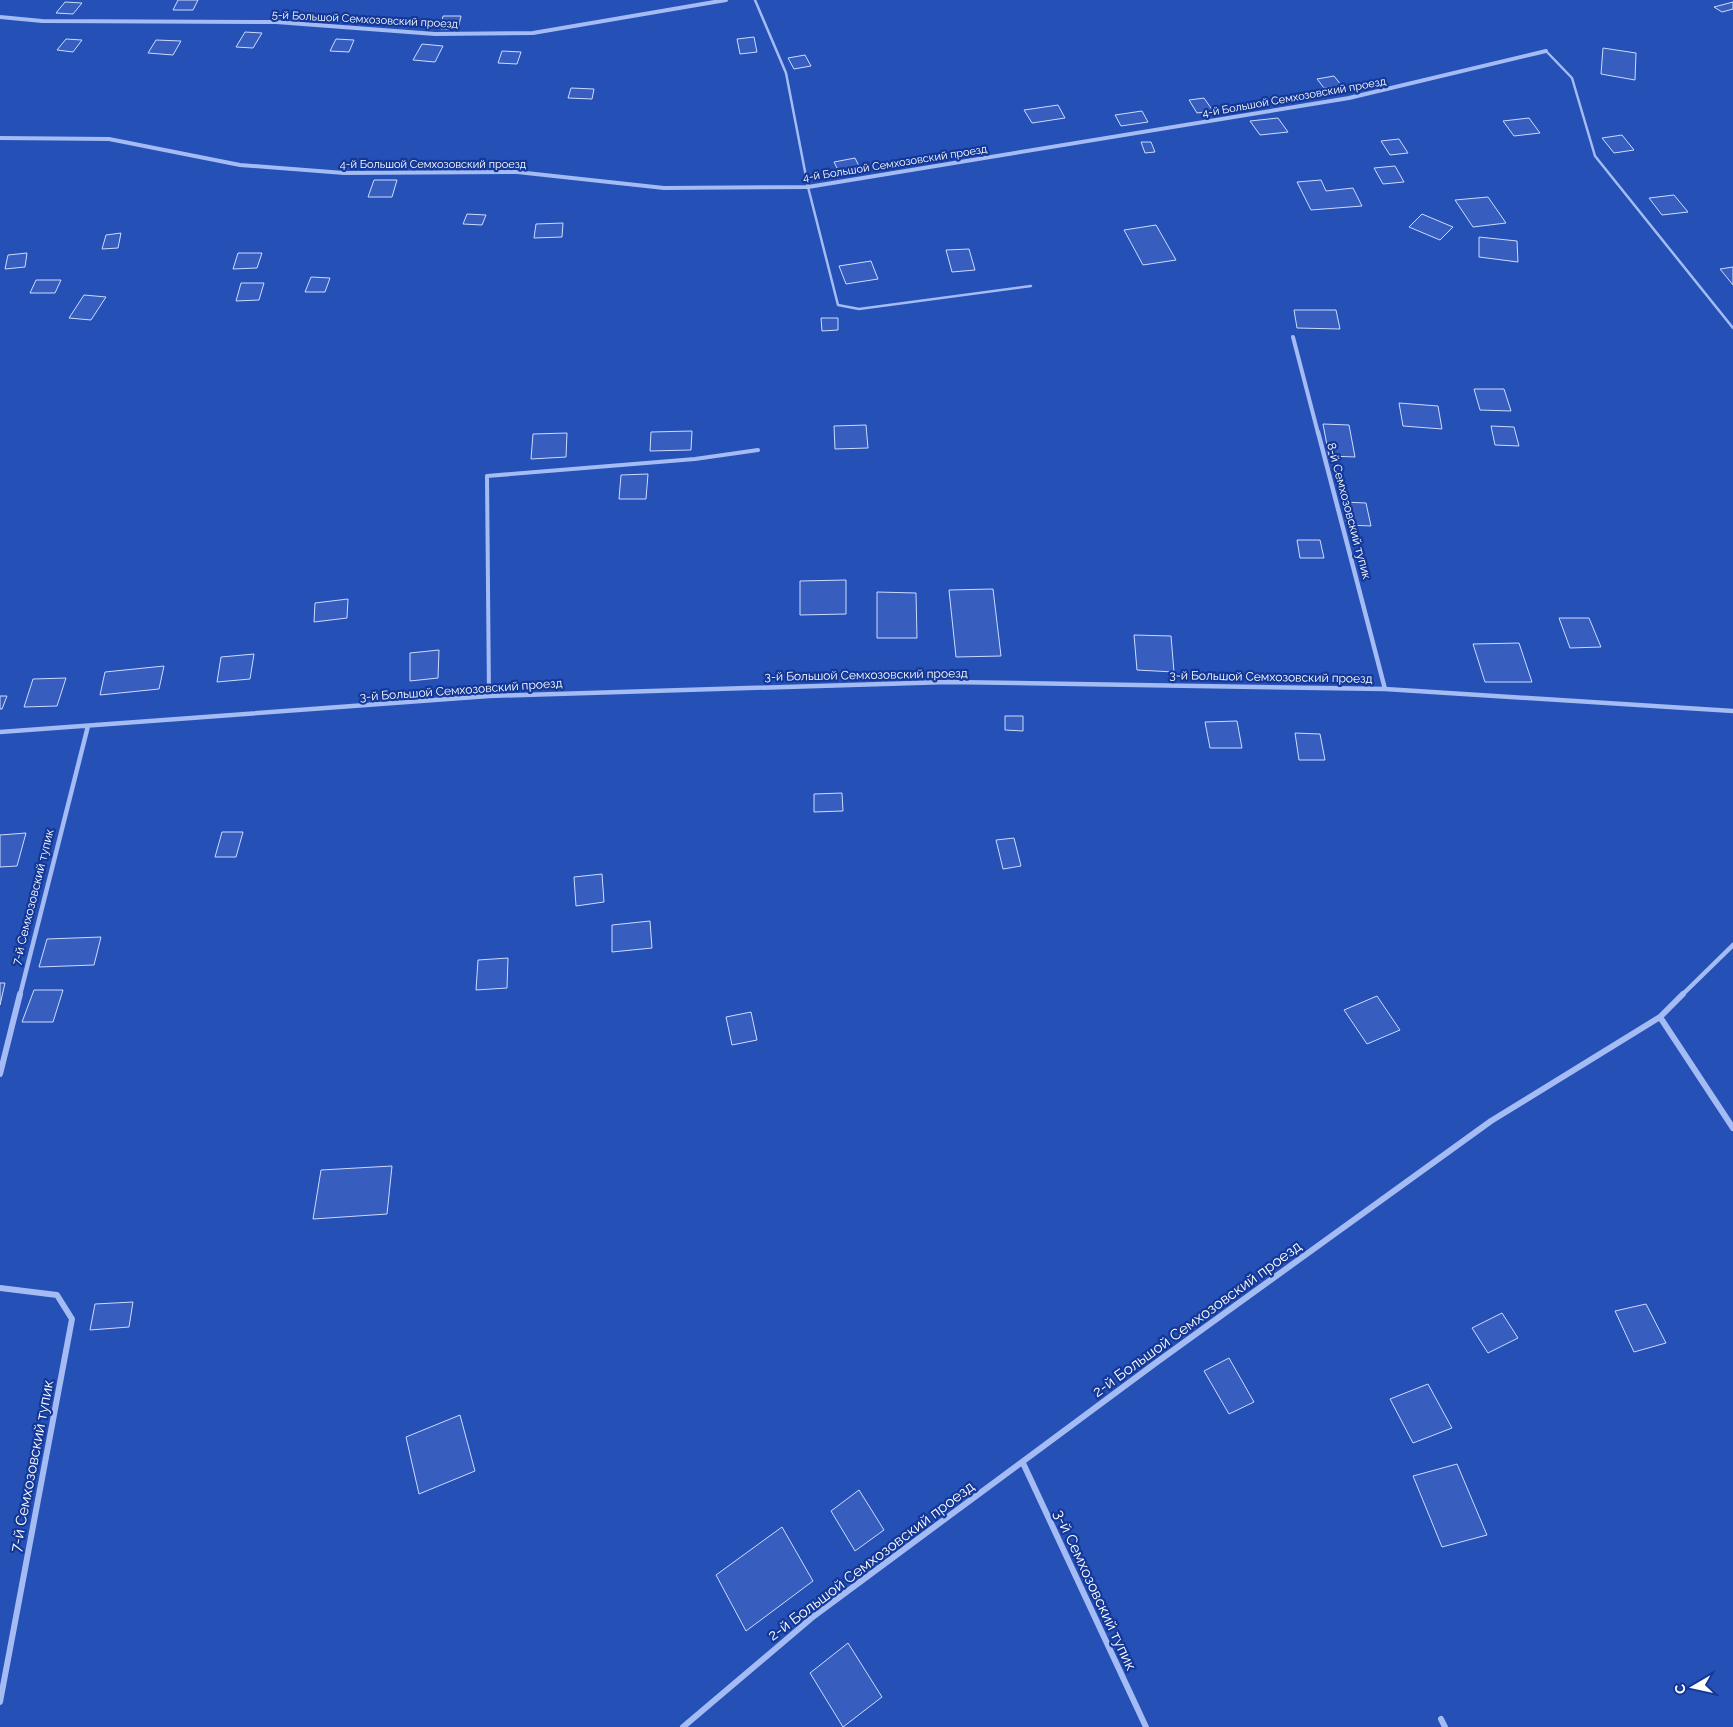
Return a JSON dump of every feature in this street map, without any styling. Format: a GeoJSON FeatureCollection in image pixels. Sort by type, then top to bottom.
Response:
{"type":"FeatureCollection","features":[{"type":"Feature","properties":{"kind":"street","name":"5-й Большой Семхозовский проезд"},"geometry":{"type":"LineString","coordinates":[[0,16],[42,21],[276,22],[435,34],[533,33],[726,0]]}},
{"type":"Feature","properties":{"kind":"street","name":"4-й Большой Семхозовский проезд"},"geometry":{"type":"LineString","coordinates":[[0,138],[109,139],[240,165],[344,173],[517,172],[664,188],[808,187],[1349,98],[1546,51]]}},
{"type":"Feature","properties":{"kind":"street","name":"8-й Семхозовский тупик"},"geometry":{"type":"LineString","coordinates":[[1293,337],[1385,689]]}},
{"type":"Feature","properties":{"kind":"street","name":"3-й Большой Семхозовский проезд"},"geometry":{"type":"LineString","coordinates":[[0,732],[489,696],[948,682],[1385,689],[1733,711]]}},
{"type":"Feature","properties":{"kind":"street","name":"7-й Семхозовский тупик"},"geometry":{"type":"LineString","coordinates":[[0,1074],[88,726]]}},
{"type":"Feature","properties":{"kind":"street","name":"2-й Большой Семхозовский проезд"},"geometry":{"type":"LineString","coordinates":[[683,1727],[814,1616],[1158,1362],[1491,1121],[1660,1017],[1733,945]]}},
{"type":"Feature","properties":{"kind":"street"},"geometry":{"type":"LineString","coordinates":[[1660,1017],[1733,1128]]}},
{"type":"Feature","properties":{"kind":"street","name":"7-й Семхозовский тупик"},"geometry":{"type":"LineString","coordinates":[[0,1288],[57,1295],[72,1319],[0,1702]]}},
{"type":"Feature","properties":{"kind":"street","name":"3-й Семхозовский тупик"},"geometry":{"type":"LineString","coordinates":[[1023,1463],[1146,1727]]}},
{"type":"Feature","properties":{"kind":"street"},"geometry":{"type":"LineString","coordinates":[[1441,1720],[1445,1727]]}},
{"type":"Feature","properties":{"kind":"lane"},"geometry":{"type":"LineString","coordinates":[[755,0],[786,73],[808,187],[838,305],[859,309],[1031,286]]}},
{"type":"Feature","properties":{"kind":"lane"},"geometry":{"type":"LineString","coordinates":[[1546,51],[1572,78],[1595,156],[1733,328]]}},
{"type":"Feature","properties":{"kind":"lane"},"geometry":{"type":"LineString","coordinates":[[489,696],[486,476],[695,459],[758,450]]}},
{"type":"Feature","properties":{"kind":"shaded area"},"geometry":{"type":"Polygon","coordinates":[[[0,0],[1733,0],[1733,1727],[0,1727],[0,0]]]}},
{"type":"Feature","properties":{"kind":"building"},"geometry":{"type":"Polygon","coordinates":[[[178,0],[198,0],[193,10],[173,10],[178,0]]]}},
{"type":"Feature","properties":{"kind":"building"},"geometry":{"type":"Polygon","coordinates":[[[65,2],[82,3],[73,14],[56,13],[65,2]]]}},
{"type":"Feature","properties":{"kind":"building"},"geometry":{"type":"Polygon","coordinates":[[[1733,2],[1733,9],[1722,12],[1714,7],[1733,2]]]}},
{"type":"Feature","properties":{"kind":"building"},"geometry":{"type":"Polygon","coordinates":[[[443,16],[461,16],[458,29],[441,29],[443,16]]]}},
{"type":"Feature","properties":{"kind":"building"},"geometry":{"type":"Polygon","coordinates":[[[245,32],[262,33],[253,48],[236,47],[245,32]]]}},
{"type":"Feature","properties":{"kind":"building"},"geometry":{"type":"Polygon","coordinates":[[[754,37],[757,52],[740,54],[737,39],[754,37]]]}},
{"type":"Feature","properties":{"kind":"building"},"geometry":{"type":"Polygon","coordinates":[[[66,39],[82,40],[73,52],[57,50],[66,39]]]}},
{"type":"Feature","properties":{"kind":"building"},"geometry":{"type":"Polygon","coordinates":[[[336,39],[354,40],[349,52],[330,51],[336,39]]]}},
{"type":"Feature","properties":{"kind":"building"},"geometry":{"type":"Polygon","coordinates":[[[156,40],[181,41],[173,55],[148,53],[156,40]]]}},
{"type":"Feature","properties":{"kind":"building"},"geometry":{"type":"Polygon","coordinates":[[[422,44],[443,46],[435,62],[413,60],[422,44]]]}},
{"type":"Feature","properties":{"kind":"building"},"geometry":{"type":"Polygon","coordinates":[[[1603,48],[1636,53],[1635,80],[1601,74],[1603,48]]]}},
{"type":"Feature","properties":{"kind":"building"},"geometry":{"type":"Polygon","coordinates":[[[502,51],[521,52],[517,64],[498,63],[502,51]]]}},
{"type":"Feature","properties":{"kind":"building"},"geometry":{"type":"Polygon","coordinates":[[[805,55],[811,66],[794,69],[788,58],[805,55]]]}},
{"type":"Feature","properties":{"kind":"building"},"geometry":{"type":"Polygon","coordinates":[[[1334,76],[1342,86],[1324,88],[1317,79],[1334,76]]]}},
{"type":"Feature","properties":{"kind":"building"},"geometry":{"type":"Polygon","coordinates":[[[571,88],[594,89],[592,99],[568,98],[571,88]]]}},
{"type":"Feature","properties":{"kind":"building"},"geometry":{"type":"Polygon","coordinates":[[[1204,98],[1213,111],[1197,113],[1189,100],[1204,98]]]}},
{"type":"Feature","properties":{"kind":"building"},"geometry":{"type":"Polygon","coordinates":[[[1058,105],[1065,118],[1032,123],[1024,110],[1058,105]]]}},
{"type":"Feature","properties":{"kind":"building"},"geometry":{"type":"Polygon","coordinates":[[[1142,111],[1148,122],[1121,126],[1115,115],[1142,111]]]}},
{"type":"Feature","properties":{"kind":"building"},"geometry":{"type":"Polygon","coordinates":[[[1278,118],[1288,132],[1260,135],[1250,121],[1278,118]]]}},
{"type":"Feature","properties":{"kind":"building"},"geometry":{"type":"Polygon","coordinates":[[[1529,118],[1540,133],[1514,136],[1503,121],[1529,118]]]}},
{"type":"Feature","properties":{"kind":"building"},"geometry":{"type":"Polygon","coordinates":[[[1622,135],[1634,150],[1614,153],[1602,138],[1622,135]]]}},
{"type":"Feature","properties":{"kind":"building"},"geometry":{"type":"Polygon","coordinates":[[[1399,139],[1408,153],[1390,155],[1381,141],[1399,139]]]}},
{"type":"Feature","properties":{"kind":"building"},"geometry":{"type":"Polygon","coordinates":[[[1141,142],[1151,142],[1155,152],[1145,153],[1141,142]]]}},
{"type":"Feature","properties":{"kind":"building"},"geometry":{"type":"Polygon","coordinates":[[[855,158],[861,170],[840,174],[834,162],[855,158]]]}},
{"type":"Feature","properties":{"kind":"building"},"geometry":{"type":"Polygon","coordinates":[[[1395,166],[1404,182],[1383,184],[1374,168],[1395,166]]]}},
{"type":"Feature","properties":{"kind":"building"},"geometry":{"type":"Polygon","coordinates":[[[374,180],[397,180],[392,197],[368,197],[374,180]]]}},
{"type":"Feature","properties":{"kind":"building"},"geometry":{"type":"Polygon","coordinates":[[[1321,180],[1326,191],[1353,188],[1362,206],[1311,210],[1297,182],[1321,180]]]}},
{"type":"Feature","properties":{"kind":"building"},"geometry":{"type":"Polygon","coordinates":[[[1674,195],[1688,212],[1662,215],[1649,198],[1674,195]]]}},
{"type":"Feature","properties":{"kind":"building"},"geometry":{"type":"Polygon","coordinates":[[[1488,197],[1506,223],[1473,227],[1455,200],[1488,197]]]}},
{"type":"Feature","properties":{"kind":"building"},"geometry":{"type":"Polygon","coordinates":[[[467,214],[486,215],[482,225],[463,224],[467,214]]]}},
{"type":"Feature","properties":{"kind":"building"},"geometry":{"type":"Polygon","coordinates":[[[1422,214],[1453,227],[1440,240],[1409,227],[1422,214]]]}},
{"type":"Feature","properties":{"kind":"building"},"geometry":{"type":"Polygon","coordinates":[[[563,223],[562,237],[534,238],[536,224],[563,223]]]}},
{"type":"Feature","properties":{"kind":"building"},"geometry":{"type":"Polygon","coordinates":[[[1156,225],[1176,260],[1143,265],[1124,230],[1156,225]]]}},
{"type":"Feature","properties":{"kind":"building"},"geometry":{"type":"Polygon","coordinates":[[[121,233],[118,248],[102,249],[106,235],[121,233]]]}},
{"type":"Feature","properties":{"kind":"building"},"geometry":{"type":"Polygon","coordinates":[[[1479,237],[1517,241],[1518,262],[1479,257],[1479,237]]]}},
{"type":"Feature","properties":{"kind":"building"},"geometry":{"type":"Polygon","coordinates":[[[969,249],[975,270],[952,272],[946,250],[969,249]]]}},
{"type":"Feature","properties":{"kind":"building"},"geometry":{"type":"Polygon","coordinates":[[[27,253],[25,267],[5,269],[8,255],[27,253]]]}},
{"type":"Feature","properties":{"kind":"building"},"geometry":{"type":"Polygon","coordinates":[[[238,253],[262,253],[257,268],[233,269],[238,253]]]}},
{"type":"Feature","properties":{"kind":"building"},"geometry":{"type":"Polygon","coordinates":[[[871,261],[878,279],[846,284],[839,266],[871,261]]]}},
{"type":"Feature","properties":{"kind":"building"},"geometry":{"type":"Polygon","coordinates":[[[1733,267],[1733,285],[1720,269],[1733,267]]]}},
{"type":"Feature","properties":{"kind":"building"},"geometry":{"type":"Polygon","coordinates":[[[311,277],[330,278],[325,292],[305,292],[311,277]]]}},
{"type":"Feature","properties":{"kind":"building"},"geometry":{"type":"Polygon","coordinates":[[[36,280],[61,280],[55,293],[30,293],[36,280]]]}},
{"type":"Feature","properties":{"kind":"building"},"geometry":{"type":"Polygon","coordinates":[[[241,283],[264,283],[259,300],[236,301],[241,283]]]}},
{"type":"Feature","properties":{"kind":"building"},"geometry":{"type":"Polygon","coordinates":[[[84,295],[106,297],[91,320],[69,318],[84,295]]]}},
{"type":"Feature","properties":{"kind":"building"},"geometry":{"type":"Polygon","coordinates":[[[1294,310],[1336,310],[1340,329],[1297,328],[1294,310]]]}},
{"type":"Feature","properties":{"kind":"building"},"geometry":{"type":"Polygon","coordinates":[[[821,318],[838,318],[838,330],[822,331],[821,318]]]}},
{"type":"Feature","properties":{"kind":"building"},"geometry":{"type":"Polygon","coordinates":[[[1474,389],[1504,389],[1511,411],[1480,410],[1474,389]]]}},
{"type":"Feature","properties":{"kind":"building"},"geometry":{"type":"Polygon","coordinates":[[[1399,403],[1438,406],[1442,429],[1403,426],[1399,403]]]}},
{"type":"Feature","properties":{"kind":"building"},"geometry":{"type":"Polygon","coordinates":[[[1323,424],[1349,425],[1355,457],[1329,456],[1323,424]]]}},
{"type":"Feature","properties":{"kind":"building"},"geometry":{"type":"Polygon","coordinates":[[[866,425],[868,448],[835,449],[834,426],[866,425]]]}},
{"type":"Feature","properties":{"kind":"building"},"geometry":{"type":"Polygon","coordinates":[[[1491,426],[1514,427],[1519,446],[1495,445],[1491,426]]]}},
{"type":"Feature","properties":{"kind":"building"},"geometry":{"type":"Polygon","coordinates":[[[692,431],[691,450],[650,451],[651,432],[692,431]]]}},
{"type":"Feature","properties":{"kind":"building"},"geometry":{"type":"Polygon","coordinates":[[[567,433],[566,457],[531,459],[533,434],[567,433]]]}},
{"type":"Feature","properties":{"kind":"building"},"geometry":{"type":"Polygon","coordinates":[[[648,474],[646,499],[619,499],[621,475],[648,474]]]}},
{"type":"Feature","properties":{"kind":"building"},"geometry":{"type":"Polygon","coordinates":[[[1343,502],[1366,503],[1371,526],[1347,525],[1343,502]]]}},
{"type":"Feature","properties":{"kind":"building"},"geometry":{"type":"Polygon","coordinates":[[[1297,540],[1320,540],[1324,558],[1300,558],[1297,540]]]}},
{"type":"Feature","properties":{"kind":"building"},"geometry":{"type":"Polygon","coordinates":[[[846,580],[846,614],[800,615],[800,581],[846,580]]]}},
{"type":"Feature","properties":{"kind":"building"},"geometry":{"type":"Polygon","coordinates":[[[993,589],[1001,656],[956,657],[949,590],[993,589]]]}},
{"type":"Feature","properties":{"kind":"building"},"geometry":{"type":"Polygon","coordinates":[[[877,592],[916,593],[917,638],[877,638],[877,592]]]}},
{"type":"Feature","properties":{"kind":"building"},"geometry":{"type":"Polygon","coordinates":[[[348,599],[347,618],[314,622],[315,603],[348,599]]]}},
{"type":"Feature","properties":{"kind":"building"},"geometry":{"type":"Polygon","coordinates":[[[1559,618],[1589,618],[1601,647],[1570,648],[1559,618]]]}},
{"type":"Feature","properties":{"kind":"building"},"geometry":{"type":"Polygon","coordinates":[[[1134,635],[1171,636],[1174,672],[1137,670],[1134,635]]]}},
{"type":"Feature","properties":{"kind":"building"},"geometry":{"type":"Polygon","coordinates":[[[1519,643],[1532,682],[1485,682],[1473,644],[1519,643]]]}},
{"type":"Feature","properties":{"kind":"building"},"geometry":{"type":"Polygon","coordinates":[[[439,650],[438,678],[410,681],[410,653],[439,650]]]}},
{"type":"Feature","properties":{"kind":"building"},"geometry":{"type":"Polygon","coordinates":[[[254,654],[250,679],[217,682],[221,657],[254,654]]]}},
{"type":"Feature","properties":{"kind":"building"},"geometry":{"type":"Polygon","coordinates":[[[164,666],[159,689],[100,695],[105,672],[164,666]]]}},
{"type":"Feature","properties":{"kind":"building"},"geometry":{"type":"Polygon","coordinates":[[[66,678],[57,706],[24,707],[33,679],[66,678]]]}},
{"type":"Feature","properties":{"kind":"building"},"geometry":{"type":"Polygon","coordinates":[[[0,696],[7,696],[2,709],[0,709],[0,696]]]}},
{"type":"Feature","properties":{"kind":"building"},"geometry":{"type":"Polygon","coordinates":[[[1005,716],[1023,716],[1023,731],[1005,730],[1005,716]]]}},
{"type":"Feature","properties":{"kind":"building"},"geometry":{"type":"Polygon","coordinates":[[[1237,721],[1242,748],[1210,748],[1205,722],[1237,721]]]}},
{"type":"Feature","properties":{"kind":"building"},"geometry":{"type":"Polygon","coordinates":[[[1295,733],[1320,734],[1325,760],[1299,760],[1295,733]]]}},
{"type":"Feature","properties":{"kind":"building"},"geometry":{"type":"Polygon","coordinates":[[[842,793],[843,811],[814,812],[814,794],[842,793]]]}},
{"type":"Feature","properties":{"kind":"building"},"geometry":{"type":"Polygon","coordinates":[[[222,832],[243,832],[236,857],[215,857],[222,832]]]}},
{"type":"Feature","properties":{"kind":"building"},"geometry":{"type":"Polygon","coordinates":[[[26,833],[17,866],[0,867],[0,835],[26,833]]]}},
{"type":"Feature","properties":{"kind":"building"},"geometry":{"type":"Polygon","coordinates":[[[1014,838],[1021,866],[1003,869],[996,840],[1014,838]]]}},
{"type":"Feature","properties":{"kind":"building"},"geometry":{"type":"Polygon","coordinates":[[[602,874],[604,902],[576,906],[574,877],[602,874]]]}},
{"type":"Feature","properties":{"kind":"building"},"geometry":{"type":"Polygon","coordinates":[[[650,921],[652,948],[612,952],[612,925],[650,921]]]}},
{"type":"Feature","properties":{"kind":"building"},"geometry":{"type":"Polygon","coordinates":[[[101,937],[94,965],[39,967],[47,939],[101,937]]]}},
{"type":"Feature","properties":{"kind":"building"},"geometry":{"type":"Polygon","coordinates":[[[508,958],[507,988],[476,990],[478,960],[508,958]]]}},
{"type":"Feature","properties":{"kind":"building"},"geometry":{"type":"Polygon","coordinates":[[[0,983],[5,983],[0,1005],[0,983]]]}},
{"type":"Feature","properties":{"kind":"building"},"geometry":{"type":"Polygon","coordinates":[[[34,990],[63,990],[53,1022],[22,1022],[34,990]]]}},
{"type":"Feature","properties":{"kind":"building"},"geometry":{"type":"Polygon","coordinates":[[[1377,996],[1400,1030],[1367,1044],[1344,1010],[1377,996]]]}},
{"type":"Feature","properties":{"kind":"building"},"geometry":{"type":"Polygon","coordinates":[[[751,1012],[757,1040],[732,1045],[726,1017],[751,1012]]]}},
{"type":"Feature","properties":{"kind":"building"},"geometry":{"type":"Polygon","coordinates":[[[392,1166],[387,1214],[313,1219],[321,1170],[392,1166]]]}},
{"type":"Feature","properties":{"kind":"building"},"geometry":{"type":"Polygon","coordinates":[[[133,1302],[129,1327],[90,1330],[95,1304],[133,1302]]]}},
{"type":"Feature","properties":{"kind":"building"},"geometry":{"type":"Polygon","coordinates":[[[1646,1304],[1666,1343],[1634,1352],[1615,1311],[1646,1304]]]}},
{"type":"Feature","properties":{"kind":"building"},"geometry":{"type":"Polygon","coordinates":[[[1502,1313],[1518,1338],[1488,1353],[1472,1328],[1502,1313]]]}},
{"type":"Feature","properties":{"kind":"building"},"geometry":{"type":"Polygon","coordinates":[[[1229,1358],[1254,1402],[1229,1414],[1204,1371],[1229,1358]]]}},
{"type":"Feature","properties":{"kind":"building"},"geometry":{"type":"Polygon","coordinates":[[[1428,1384],[1452,1428],[1413,1443],[1390,1399],[1428,1384]]]}},
{"type":"Feature","properties":{"kind":"building"},"geometry":{"type":"Polygon","coordinates":[[[460,1415],[475,1471],[419,1494],[406,1437],[460,1415]]]}},
{"type":"Feature","properties":{"kind":"building"},"geometry":{"type":"Polygon","coordinates":[[[1457,1464],[1487,1535],[1442,1547],[1413,1476],[1457,1464]]]}},
{"type":"Feature","properties":{"kind":"building"},"geometry":{"type":"Polygon","coordinates":[[[859,1490],[884,1530],[855,1551],[831,1511],[859,1490]]]}},
{"type":"Feature","properties":{"kind":"building"},"geometry":{"type":"Polygon","coordinates":[[[782,1527],[813,1581],[746,1631],[716,1575],[782,1527]]]}},
{"type":"Feature","properties":{"kind":"building"},"geometry":{"type":"Polygon","coordinates":[[[848,1643],[882,1697],[843,1727],[810,1673],[848,1643]]]}}]}
